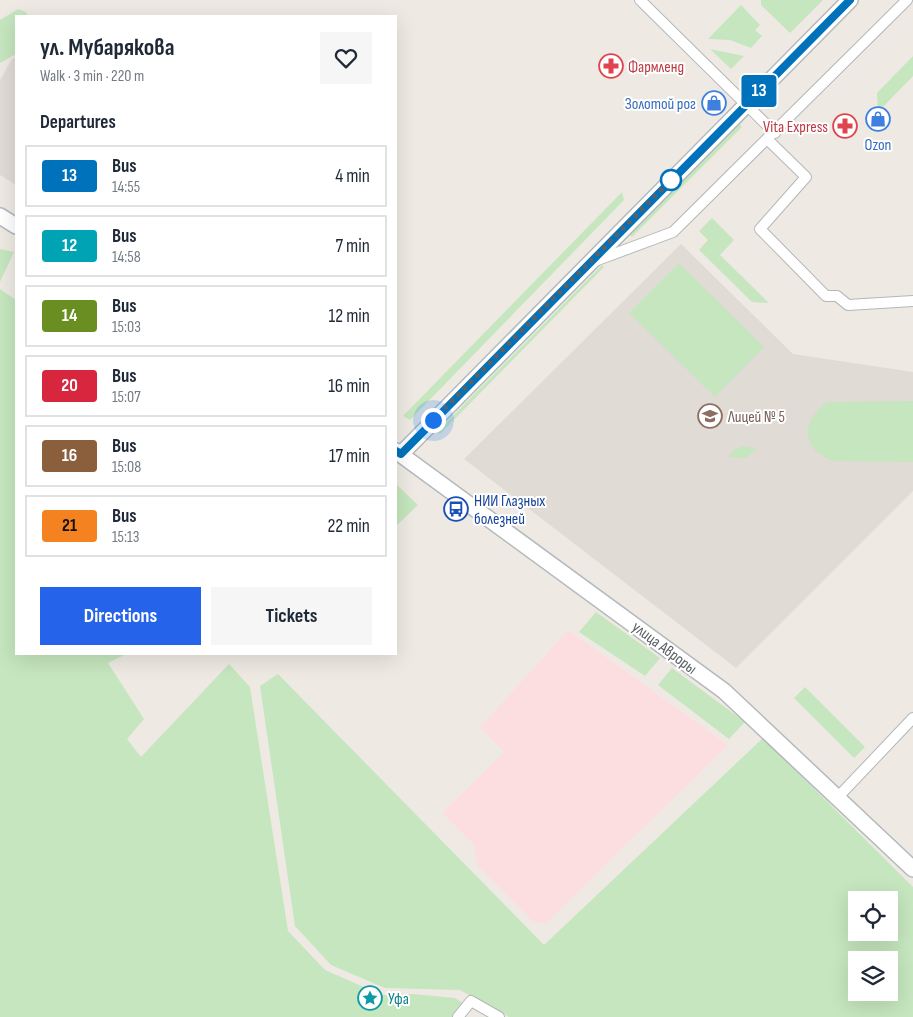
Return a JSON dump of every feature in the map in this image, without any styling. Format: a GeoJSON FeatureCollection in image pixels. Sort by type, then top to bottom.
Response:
{"type":"FeatureCollection","features":[{"type":"Feature","properties":{"kind":"street"},"geometry":{"type":"LineString","coordinates":[[640,0],[747,104],[806,177],[760,229],[826,296],[837,296],[848,305],[913,301]]}},
{"type":"Feature","properties":{"kind":"street"},"geometry":{"type":"LineString","coordinates":[[399,452],[850,0]]}},
{"type":"Feature","properties":{"kind":"street"},"geometry":{"type":"LineString","coordinates":[[588,264],[673,232],[907,0]]}},
{"type":"Feature","properties":{"kind":"street"},"geometry":{"type":"LineString","coordinates":[[0,216],[15,225]]}},
{"type":"Feature","properties":{"kind":"street","name":"улица Авроры"},"geometry":{"type":"LineString","coordinates":[[399,452],[724,691],[913,870]]}},
{"type":"Feature","properties":{"kind":"street"},"geometry":{"type":"LineString","coordinates":[[838,797],[913,718]]}},
{"type":"Feature","properties":{"kind":"street"},"geometry":{"type":"LineString","coordinates":[[458,1017],[471,1001],[499,1017]]}},
{"type":"Feature","properties":{"kind":"shaded area"},"geometry":{"type":"Polygon","coordinates":[[[15,58],[15,184],[0,175],[0,80],[12,59],[15,58]]]}},
{"type":"Feature","properties":{"kind":"shaded area","name":"Лицей № 5"},"geometry":{"type":"Polygon","coordinates":[[[681,244],[793,354],[913,372],[913,491],[736,668],[464,459],[681,244]]]}},
{"type":"Feature","properties":{"kind":"shaded area"},"geometry":{"type":"Polygon","coordinates":[[[568,630],[728,745],[545,924],[532,921],[477,865],[474,845],[442,813],[504,752],[480,727],[568,630]]]}},
{"type":"Feature","properties":{"kind":"green space"},"geometry":{"type":"Polygon","coordinates":[[[761,0],[823,0],[790,33],[761,5],[761,0]]]}},
{"type":"Feature","properties":{"kind":"green space"},"geometry":{"type":"Polygon","coordinates":[[[741,5],[760,25],[755,30],[762,36],[751,48],[730,40],[708,39],[741,5]]]}},
{"type":"Feature","properties":{"kind":"green space"},"geometry":{"type":"Polygon","coordinates":[[[18,9],[26,12],[28,15],[15,15],[15,55],[0,63],[0,20],[18,9]]]}},
{"type":"Feature","properties":{"kind":"green space"},"geometry":{"type":"Polygon","coordinates":[[[710,49],[744,56],[731,69],[710,49]]]}},
{"type":"Feature","properties":{"kind":"green space"},"geometry":{"type":"Polygon","coordinates":[[[913,56],[913,76],[878,112],[877,93],[913,56]]]}},
{"type":"Feature","properties":{"kind":"green space"},"geometry":{"type":"Polygon","coordinates":[[[738,123],[742,127],[632,237],[628,233],[738,123]]]}},
{"type":"Feature","properties":{"kind":"green space"},"geometry":{"type":"Polygon","coordinates":[[[622,192],[624,200],[410,420],[403,416],[622,192]]]}},
{"type":"Feature","properties":{"kind":"green space"},"geometry":{"type":"Polygon","coordinates":[[[712,218],[734,240],[720,255],[769,303],[752,302],[699,250],[708,240],[699,231],[712,218]]]}},
{"type":"Feature","properties":{"kind":"green space"},"geometry":{"type":"Polygon","coordinates":[[[0,249],[14,252],[0,282],[0,249]]]}},
{"type":"Feature","properties":{"kind":"green space"},"geometry":{"type":"Polygon","coordinates":[[[679,263],[764,347],[715,397],[629,313],[679,263]]]}},
{"type":"Feature","properties":{"kind":"green space"},"geometry":{"type":"Polygon","coordinates":[[[602,265],[604,267],[440,434],[437,432],[602,265]]]}},
{"type":"Feature","properties":{"kind":"green space"},"geometry":{"type":"Polygon","coordinates":[[[0,289],[15,299],[15,655],[124,655],[108,663],[144,719],[127,739],[141,757],[229,664],[250,687],[288,931],[325,970],[382,995],[413,994],[455,998],[466,1005],[455,1017],[0,1017],[0,289]]]}},
{"type":"Feature","properties":{"kind":"green space"},"geometry":{"type":"Polygon","coordinates":[[[913,401],[913,462],[834,461],[815,450],[810,443],[808,434],[812,417],[828,402],[913,401]]]}},
{"type":"Feature","properties":{"kind":"green space"},"geometry":{"type":"Polygon","coordinates":[[[743,446],[757,448],[746,458],[728,457],[734,450],[743,446]]]}},
{"type":"Feature","properties":{"kind":"green space"},"geometry":{"type":"Polygon","coordinates":[[[397,485],[418,505],[397,525],[397,485]]]}},
{"type":"Feature","properties":{"kind":"green space"},"geometry":{"type":"Polygon","coordinates":[[[596,612],[660,658],[645,676],[579,632],[596,612]]]}},
{"type":"Feature","properties":{"kind":"green space"},"geometry":{"type":"Polygon","coordinates":[[[672,668],[745,722],[729,739],[658,685],[672,668]]]}},
{"type":"Feature","properties":{"kind":"green space"},"geometry":{"type":"Polygon","coordinates":[[[278,674],[544,945],[763,738],[913,887],[913,1017],[509,1017],[460,990],[385,988],[331,965],[295,926],[260,686],[278,674]]]}},
{"type":"Feature","properties":{"kind":"green space"},"geometry":{"type":"Polygon","coordinates":[[[805,687],[865,747],[854,758],[794,698],[805,687]]]}},
{"type":"Feature","properties":{"kind":"bus line","name":"13"},"geometry":{"type":"LineString","coordinates":[[397,452],[401,454],[850,0]]}},
{"type":"Feature","properties":{"kind":"place","name":"Фармленд"},"geometry":{"type":"Point","coordinates":[611,66]}},
{"type":"Feature","properties":{"kind":"place","name":"Золотой рог"},"geometry":{"type":"Point","coordinates":[714,103]}},
{"type":"Feature","properties":{"kind":"place","name":"Ozon"},"geometry":{"type":"Point","coordinates":[878,119]}},
{"type":"Feature","properties":{"kind":"place","name":"Vita Express"},"geometry":{"type":"Point","coordinates":[845,126]}},
{"type":"Feature","properties":{"kind":"place","name":"Лицей № 5"},"geometry":{"type":"Point","coordinates":[710,416]}},
{"type":"Feature","properties":{"kind":"place","name":"НИИ Глазных болезней"},"geometry":{"type":"Point","coordinates":[456,509]}},
{"type":"Feature","properties":{"kind":"place","name":"Уфа"},"geometry":{"type":"Point","coordinates":[370,998]}},
{"type":"Feature","properties":{"kind":"route"},"geometry":{"type":"LineString","coordinates":[[433,420],[671,180]]}}]}
